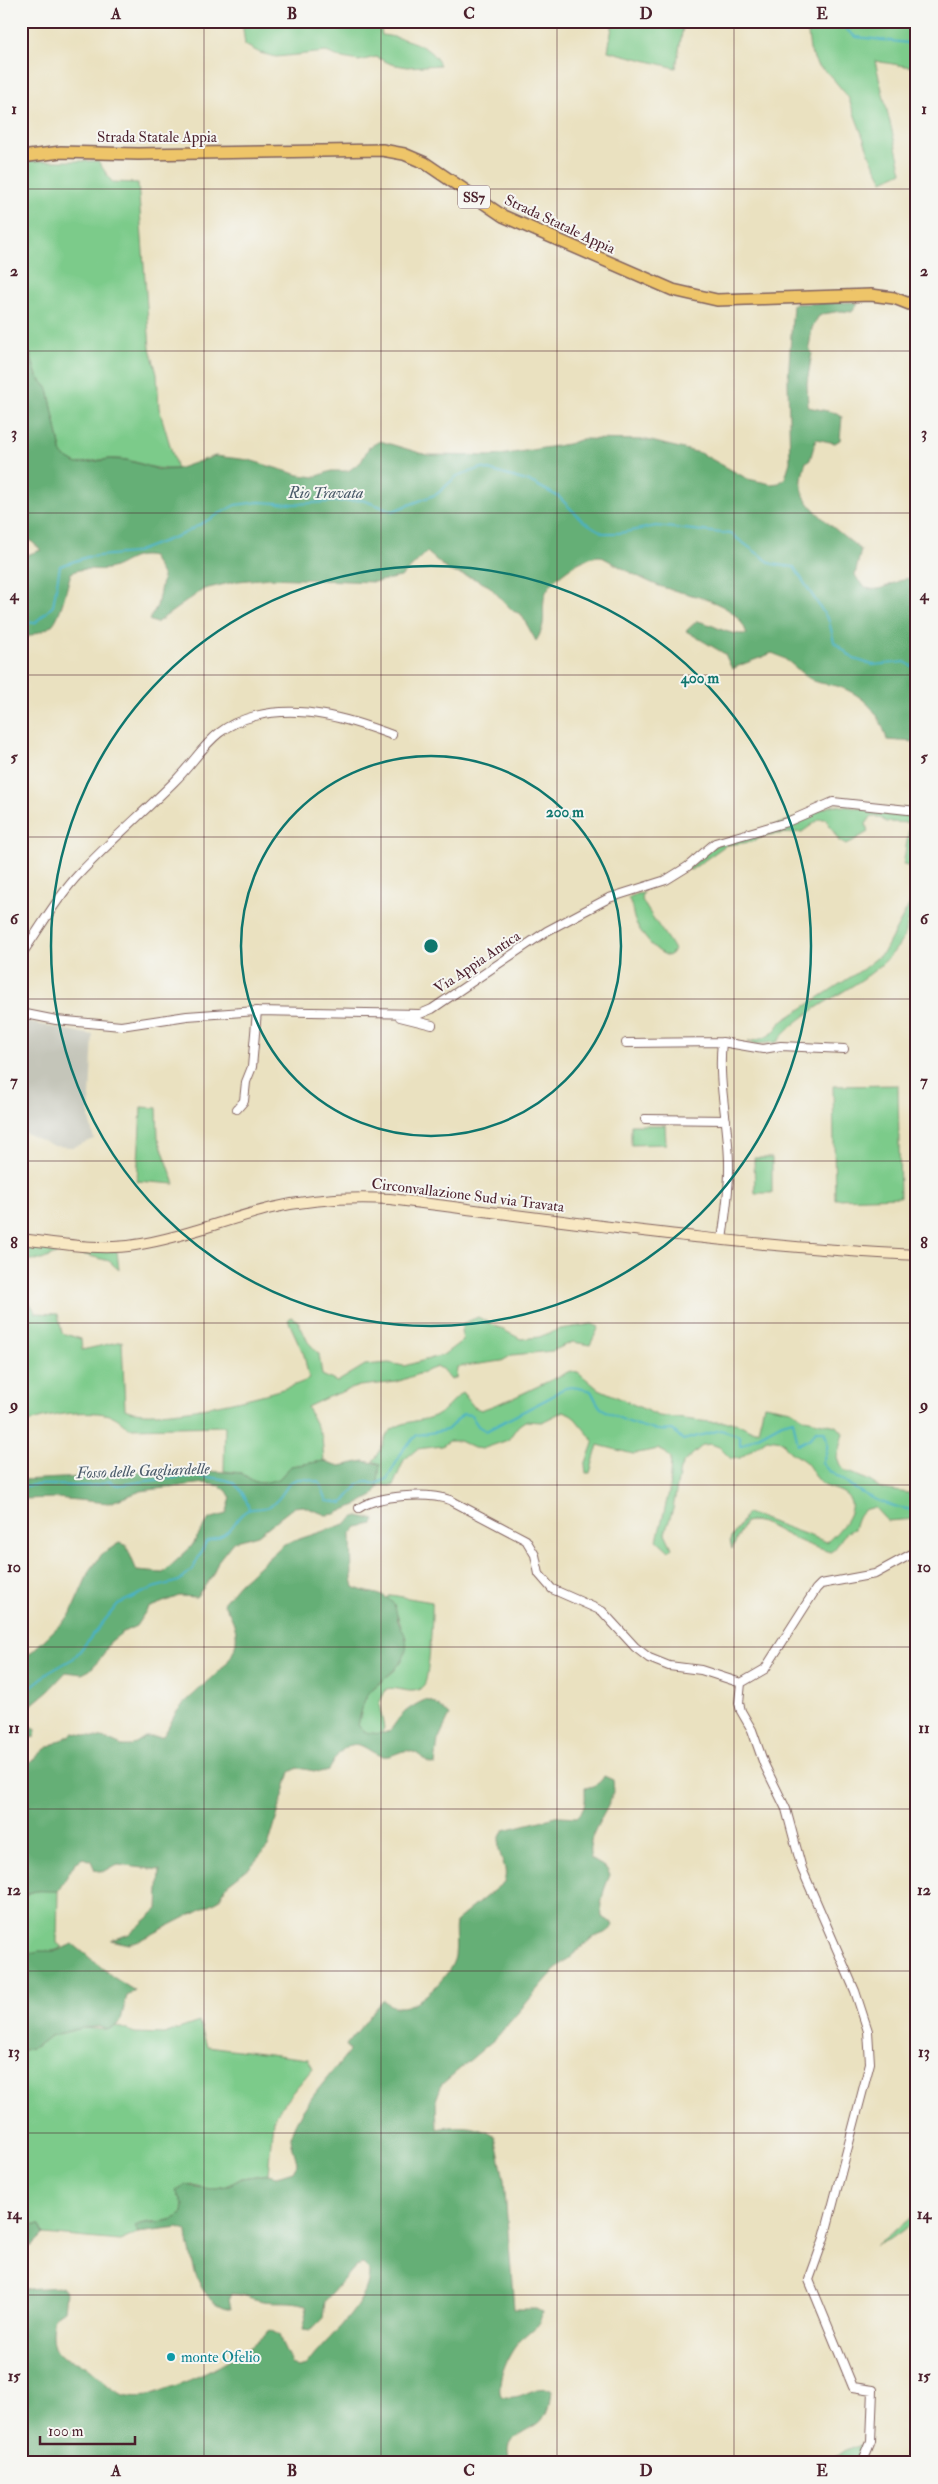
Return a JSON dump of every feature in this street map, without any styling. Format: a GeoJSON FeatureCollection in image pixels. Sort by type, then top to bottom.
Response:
{"type":"FeatureCollection","features":[{"type":"Feature","properties":{"kind":"main road","name":"Strada Statale Appia"},"geometry":{"type":"LineString","coordinates":[[21,156],[61,152],[138,154],[382,150],[404,154],[424,162],[503,216],[673,290],[717,300],[871,295],[894,298],[917,307]]}},
{"type":"Feature","properties":{"kind":"street"},"geometry":{"type":"LineString","coordinates":[[21,955],[77,875],[174,782],[207,742],[231,724],[254,716],[276,713],[308,713],[338,718],[392,735]]}},
{"type":"Feature","properties":{"kind":"street","name":"Via Appia Antica"},"geometry":{"type":"LineString","coordinates":[[21,1013],[56,1020],[122,1026],[188,1016],[257,1011],[395,1012],[408,1014],[427,1012],[552,929],[608,898],[666,880],[687,867],[715,842],[787,822],[833,802],[917,811]]}},
{"type":"Feature","properties":{"kind":"street"},"geometry":{"type":"LineString","coordinates":[[237,1109],[244,1101],[246,1082],[252,1067],[257,1011]]}},
{"type":"Feature","properties":{"kind":"street"},"geometry":{"type":"LineString","coordinates":[[395,1012],[400,1017],[432,1025]]}},
{"type":"Feature","properties":{"kind":"street"},"geometry":{"type":"LineString","coordinates":[[722,1042],[720,1083],[726,1120],[730,1171],[722,1240]]}},
{"type":"Feature","properties":{"kind":"street"},"geometry":{"type":"LineString","coordinates":[[626,1044],[722,1042],[763,1049],[781,1046],[844,1049]]}},
{"type":"Feature","properties":{"kind":"street"},"geometry":{"type":"LineString","coordinates":[[645,1119],[726,1120]]}},
{"type":"Feature","properties":{"kind":"street","name":"Circonvallazione Sud via Travata"},"geometry":{"type":"LineString","coordinates":[[21,1239],[88,1246],[136,1246],[272,1208],[298,1203],[363,1198],[390,1199],[722,1240],[838,1251],[917,1255]]}},
{"type":"Feature","properties":{"kind":"street"},"geometry":{"type":"LineString","coordinates":[[358,1508],[375,1501],[421,1495],[450,1500],[526,1540],[535,1555],[539,1574],[552,1589],[602,1611],[635,1647],[649,1658],[669,1666],[701,1670],[741,1683],[765,1669],[821,1584],[875,1574],[917,1551]]}},
{"type":"Feature","properties":{"kind":"street"},"geometry":{"type":"LineString","coordinates":[[741,1683],[739,1703],[752,1730],[764,1764],[786,1809],[802,1869],[855,1991],[870,2043],[870,2063],[824,2238],[809,2280],[853,2387],[856,2389],[873,2390],[870,2441],[862,2463]]}},
{"type":"Feature","properties":{"kind":"shaded area"},"geometry":{"type":"Polygon","coordinates":[[[21,1021],[93,1035],[89,1118],[94,1139],[73,1147],[54,1146],[21,1131],[21,1021]]]}},
{"type":"Feature","properties":{"kind":"green space"},"geometry":{"type":"Polygon","coordinates":[[[242,21],[379,21],[382,35],[416,43],[430,52],[440,65],[407,67],[391,64],[376,57],[359,61],[342,58],[326,52],[276,57],[260,53],[245,45],[242,21]]]}},
{"type":"Feature","properties":{"kind":"green space"},"geometry":{"type":"Polygon","coordinates":[[[613,21],[684,21],[676,68],[608,51],[613,21]]]}},
{"type":"Feature","properties":{"kind":"green space"},"geometry":{"type":"Polygon","coordinates":[[[800,21],[884,21],[903,28],[917,28],[917,68],[875,61],[902,172],[883,181],[872,161],[848,97],[830,75],[817,65],[810,50],[808,34],[800,21]]]}},
{"type":"Feature","properties":{"kind":"green space"},"geometry":{"type":"Polygon","coordinates":[[[30,161],[98,161],[112,182],[138,183],[150,348],[157,374],[159,408],[177,469],[156,468],[121,459],[77,464],[62,455],[48,389],[37,376],[27,345],[21,339],[21,163],[30,161]]]}},
{"type":"Feature","properties":{"kind":"green space"},"geometry":{"type":"Polygon","coordinates":[[[855,302],[858,304],[852,312],[841,311],[823,314],[818,317],[812,328],[809,348],[812,353],[807,383],[808,407],[837,413],[842,417],[840,440],[835,443],[816,439],[810,460],[806,462],[804,469],[802,489],[812,508],[861,550],[855,575],[862,584],[869,589],[876,589],[908,578],[917,578],[915,742],[887,740],[880,721],[870,706],[863,700],[837,686],[814,681],[790,663],[772,653],[732,669],[725,654],[686,631],[697,621],[732,633],[747,634],[741,622],[733,613],[722,606],[697,596],[652,583],[600,556],[584,560],[566,570],[551,584],[544,599],[542,630],[536,641],[521,614],[513,611],[489,586],[473,578],[449,571],[427,552],[401,577],[374,582],[270,578],[238,581],[204,589],[156,623],[149,620],[157,606],[163,576],[152,557],[139,556],[107,569],[84,569],[71,573],[61,608],[55,621],[48,628],[21,642],[21,557],[41,550],[21,532],[21,339],[27,345],[37,376],[48,389],[62,455],[77,464],[110,459],[127,460],[160,470],[177,469],[215,456],[249,460],[299,475],[315,477],[331,471],[348,471],[361,462],[369,447],[380,441],[427,455],[494,456],[568,444],[582,439],[647,440],[700,453],[748,479],[771,484],[779,483],[785,478],[790,462],[788,381],[793,304],[855,302]]]}},
{"type":"Feature","properties":{"kind":"green space"},"geometry":{"type":"Polygon","coordinates":[[[834,805],[917,815],[917,868],[903,865],[910,823],[886,822],[879,817],[871,817],[866,824],[868,832],[846,845],[839,841],[826,819],[820,819],[802,832],[767,835],[751,842],[726,845],[691,870],[688,869],[716,845],[834,805]]]}},
{"type":"Feature","properties":{"kind":"green space"},"geometry":{"type":"Polygon","coordinates":[[[917,890],[916,905],[908,922],[904,937],[892,954],[877,968],[860,981],[807,1014],[777,1042],[756,1044],[748,1042],[771,1034],[781,1022],[863,969],[884,952],[917,890]]]}},
{"type":"Feature","properties":{"kind":"green space"},"geometry":{"type":"Polygon","coordinates":[[[644,893],[641,896],[642,900],[674,950],[669,956],[658,951],[649,942],[635,921],[628,898],[644,893]]]}},
{"type":"Feature","properties":{"kind":"green space"},"geometry":{"type":"Polygon","coordinates":[[[898,1085],[900,1197],[835,1199],[833,1086],[898,1085]]]}},
{"type":"Feature","properties":{"kind":"green space"},"geometry":{"type":"Polygon","coordinates":[[[141,1107],[157,1108],[158,1137],[175,1184],[137,1181],[141,1107]]]}},
{"type":"Feature","properties":{"kind":"green space"},"geometry":{"type":"Polygon","coordinates":[[[631,1125],[665,1125],[666,1144],[631,1145],[631,1125]]]}},
{"type":"Feature","properties":{"kind":"green space"},"geometry":{"type":"Polygon","coordinates":[[[754,1158],[772,1158],[772,1193],[755,1193],[754,1158]]]}},
{"type":"Feature","properties":{"kind":"green space"},"geometry":{"type":"Polygon","coordinates":[[[21,1243],[61,1247],[60,1252],[42,1260],[21,1260],[21,1243]]]}},
{"type":"Feature","properties":{"kind":"green space"},"geometry":{"type":"Polygon","coordinates":[[[82,1249],[117,1251],[119,1270],[109,1261],[82,1254],[82,1249]]]}},
{"type":"Feature","properties":{"kind":"green space"},"geometry":{"type":"Polygon","coordinates":[[[21,1288],[36,1313],[58,1314],[62,1333],[81,1339],[82,1350],[122,1341],[125,1409],[139,1413],[161,1413],[216,1405],[272,1392],[309,1379],[304,1355],[288,1320],[291,1317],[298,1321],[308,1342],[319,1354],[322,1375],[337,1382],[365,1365],[389,1363],[404,1366],[443,1355],[463,1340],[461,1331],[464,1323],[478,1317],[521,1339],[539,1337],[560,1329],[592,1324],[599,1327],[590,1345],[573,1342],[552,1351],[512,1355],[502,1361],[457,1367],[456,1378],[451,1380],[442,1369],[437,1367],[397,1382],[359,1386],[328,1397],[307,1407],[322,1437],[324,1461],[291,1466],[279,1479],[271,1482],[255,1482],[241,1473],[224,1471],[225,1426],[129,1428],[113,1416],[92,1413],[42,1418],[21,1425],[21,1288]]]}},
{"type":"Feature","properties":{"kind":"green space"},"geometry":{"type":"Polygon","coordinates":[[[570,1371],[578,1372],[597,1388],[659,1416],[710,1422],[735,1422],[750,1430],[758,1430],[764,1405],[791,1410],[805,1419],[837,1426],[843,1433],[837,1457],[845,1471],[868,1480],[882,1489],[915,1494],[917,1519],[887,1521],[875,1508],[866,1509],[858,1516],[854,1529],[845,1535],[836,1548],[830,1552],[802,1542],[764,1524],[751,1521],[745,1522],[732,1549],[730,1540],[747,1513],[827,1542],[846,1520],[851,1507],[851,1501],[838,1490],[825,1486],[820,1482],[805,1461],[791,1453],[783,1441],[767,1439],[740,1458],[731,1459],[719,1447],[711,1444],[703,1445],[684,1462],[680,1469],[673,1509],[665,1533],[672,1548],[669,1551],[657,1540],[669,1492],[671,1459],[666,1453],[658,1449],[633,1454],[598,1445],[590,1473],[586,1473],[585,1465],[594,1441],[572,1415],[564,1411],[542,1422],[525,1421],[518,1426],[508,1440],[482,1449],[474,1448],[459,1441],[449,1441],[442,1446],[417,1449],[404,1460],[393,1486],[382,1485],[377,1488],[380,1464],[373,1461],[388,1434],[395,1427],[437,1415],[463,1393],[474,1407],[481,1410],[511,1399],[570,1371]]]}},
{"type":"Feature","properties":{"kind":"green space"},"geometry":{"type":"Polygon","coordinates":[[[324,1461],[340,1466],[364,1461],[380,1464],[377,1488],[373,1496],[358,1504],[335,1514],[326,1515],[303,1506],[294,1507],[258,1535],[233,1542],[218,1561],[212,1577],[196,1597],[179,1596],[148,1608],[136,1626],[123,1632],[110,1642],[102,1657],[90,1670],[82,1674],[66,1672],[49,1690],[23,1712],[21,1721],[21,1662],[70,1615],[89,1572],[102,1554],[119,1543],[126,1545],[137,1571],[163,1573],[191,1547],[209,1519],[226,1514],[231,1498],[227,1491],[220,1486],[204,1483],[141,1491],[109,1503],[56,1498],[21,1499],[21,1480],[102,1476],[135,1472],[207,1471],[241,1473],[255,1482],[263,1483],[279,1479],[291,1466],[324,1461]]]}},
{"type":"Feature","properties":{"kind":"green space"},"geometry":{"type":"Polygon","coordinates":[[[359,1516],[375,1520],[373,1524],[357,1527],[351,1534],[352,1579],[354,1587],[383,1596],[392,1602],[405,1636],[406,1648],[400,1663],[367,1696],[358,1725],[367,1732],[384,1733],[412,1707],[425,1700],[433,1702],[450,1715],[438,1740],[435,1765],[428,1763],[416,1753],[409,1751],[391,1756],[383,1756],[362,1746],[354,1745],[340,1752],[328,1770],[320,1772],[298,1768],[290,1772],[268,1847],[250,1867],[227,1885],[219,1900],[137,1942],[129,1944],[111,1940],[130,1934],[158,1909],[160,1870],[118,1865],[102,1872],[95,1870],[91,1861],[83,1858],[75,1863],[58,1891],[33,1892],[21,1900],[21,1771],[45,1749],[74,1733],[106,1739],[122,1746],[131,1746],[145,1737],[162,1737],[177,1711],[217,1673],[227,1662],[234,1650],[236,1637],[233,1621],[223,1603],[239,1584],[284,1544],[345,1524],[359,1516]]]}},
{"type":"Feature","properties":{"kind":"green space"},"geometry":{"type":"Polygon","coordinates":[[[391,1595],[432,1602],[432,1618],[425,1684],[416,1691],[386,1689],[379,1704],[384,1728],[380,1735],[364,1732],[358,1725],[364,1700],[369,1692],[395,1670],[406,1639],[396,1612],[387,1598],[391,1595]]]}},
{"type":"Feature","properties":{"kind":"green space"},"geometry":{"type":"Polygon","coordinates":[[[21,1721],[36,1729],[35,1737],[21,1740],[21,1721]]]}},
{"type":"Feature","properties":{"kind":"green space"},"geometry":{"type":"Polygon","coordinates":[[[604,1776],[613,1780],[613,1790],[611,1800],[592,1838],[590,1848],[591,1859],[606,1868],[610,1875],[603,1896],[601,1911],[602,1917],[613,1923],[614,1926],[607,1932],[592,1938],[554,1971],[496,2038],[442,2084],[436,2100],[437,2129],[468,2127],[482,2130],[495,2137],[504,2179],[514,2309],[536,2309],[542,2312],[537,2325],[519,2342],[511,2353],[500,2383],[501,2396],[509,2397],[515,2397],[537,2389],[551,2389],[549,2405],[542,2420],[517,2437],[510,2445],[509,2452],[512,2463],[21,2463],[21,2289],[62,2287],[66,2292],[64,2310],[54,2317],[52,2330],[52,2339],[56,2351],[63,2358],[87,2367],[113,2389],[127,2396],[136,2397],[147,2396],[212,2370],[241,2353],[270,2330],[279,2335],[291,2364],[298,2368],[306,2366],[345,2321],[355,2309],[367,2284],[369,2270],[363,2264],[355,2266],[325,2301],[323,2318],[311,2330],[303,2329],[307,2313],[306,2305],[263,2301],[231,2294],[229,2298],[231,2309],[219,2305],[209,2298],[197,2278],[186,2231],[178,2228],[138,2233],[135,2226],[172,2220],[183,2213],[184,2205],[176,2190],[185,2185],[210,2189],[227,2186],[242,2178],[268,2174],[277,2176],[293,2171],[297,2164],[291,2140],[293,2128],[307,2105],[349,2051],[346,2045],[383,2000],[393,2006],[402,2007],[421,1999],[440,1982],[447,1973],[455,1956],[456,1921],[504,1882],[505,1868],[499,1844],[504,1830],[560,1816],[577,1817],[584,1807],[585,1788],[601,1781],[604,1776]]]}},
{"type":"Feature","properties":{"kind":"green space"},"geometry":{"type":"Polygon","coordinates":[[[44,1889],[58,1891],[57,1943],[62,1947],[53,1951],[21,1956],[21,1900],[28,1893],[44,1889]]]}},
{"type":"Feature","properties":{"kind":"green space"},"geometry":{"type":"Polygon","coordinates":[[[73,1944],[113,1977],[135,1991],[127,1995],[121,2020],[116,2026],[107,2030],[99,2027],[82,2028],[50,2036],[37,2046],[21,2051],[21,1956],[39,1951],[56,1951],[73,1944]]]}},
{"type":"Feature","properties":{"kind":"green space"},"geometry":{"type":"Polygon","coordinates":[[[199,2022],[207,2046],[308,2059],[313,2068],[286,2100],[273,2120],[268,2174],[242,2178],[227,2186],[210,2189],[193,2185],[176,2190],[184,2205],[183,2213],[166,2221],[148,2222],[136,2226],[138,2233],[120,2241],[44,2234],[40,2225],[21,2226],[21,2051],[37,2046],[50,2036],[82,2028],[107,2030],[116,2026],[135,2033],[164,2034],[199,2022]]]}},
{"type":"Feature","properties":{"kind":"green space"},"geometry":{"type":"Polygon","coordinates":[[[917,2210],[917,2220],[892,2238],[875,2246],[908,2220],[917,2210]]]}},
{"type":"Feature","properties":{"kind":"green space"},"geometry":{"type":"Polygon","coordinates":[[[40,2225],[44,2234],[32,2246],[21,2249],[21,2226],[40,2225]]]}},
{"type":"Feature","properties":{"kind":"green space"},"geometry":{"type":"Polygon","coordinates":[[[863,2444],[865,2447],[860,2463],[841,2460],[834,2463],[818,2463],[863,2444]]]}},
{"type":"Feature","properties":{"kind":"waterway"},"geometry":{"type":"LineString","coordinates":[[835,21],[856,37],[917,44]]}},
{"type":"Feature","properties":{"kind":"waterway","name":"Rio Travata"},"geometry":{"type":"LineString","coordinates":[[21,622],[35,623],[53,606],[60,566],[87,557],[133,553],[183,534],[235,505],[259,502],[295,504],[362,500],[393,511],[437,494],[457,476],[482,468],[533,483],[559,497],[583,521],[603,533],[620,533],[656,526],[731,534],[772,564],[794,567],[829,621],[834,642],[854,659],[873,665],[905,662],[917,669]]}},
{"type":"Feature","properties":{"kind":"waterway"},"geometry":{"type":"LineString","coordinates":[[21,1695],[48,1673],[74,1658],[118,1604],[153,1588],[179,1581],[193,1569],[206,1542],[225,1534],[241,1515],[248,1510],[270,1506],[277,1501],[293,1481],[308,1479],[320,1483],[327,1501],[343,1503],[358,1485],[365,1481],[375,1484],[387,1479],[405,1447],[417,1435],[447,1430],[463,1414],[471,1415],[478,1426],[486,1431],[565,1388],[575,1387],[591,1391],[601,1408],[609,1413],[646,1428],[673,1430],[683,1440],[721,1430],[740,1436],[740,1446],[782,1423],[793,1420],[798,1445],[809,1439],[816,1431],[824,1431],[827,1447],[822,1463],[830,1472],[871,1498],[917,1511]]}},
{"type":"Feature","properties":{"kind":"waterway","name":"Fosso delle Gagliardelle"},"geometry":{"type":"LineString","coordinates":[[21,1487],[31,1485],[90,1486],[108,1481],[118,1485],[172,1478],[213,1478],[235,1484],[244,1495],[249,1509]]}},
{"type":"Feature","properties":{"kind":"place","name":"monte Ofelio"},"geometry":{"type":"Point","coordinates":[171,2357]}}]}
